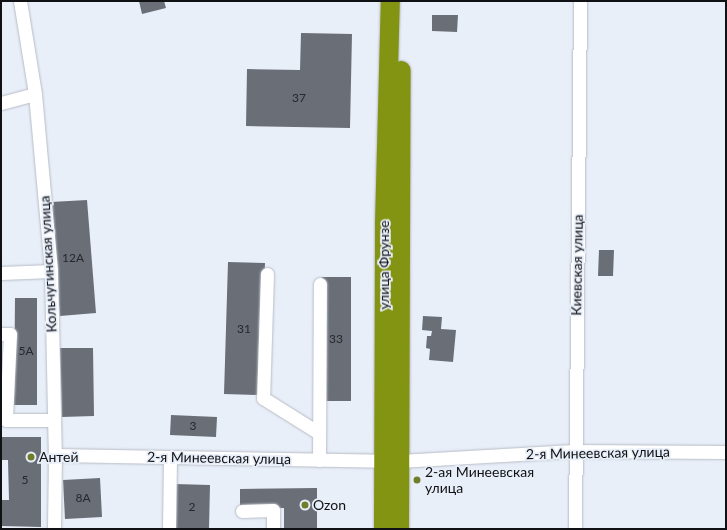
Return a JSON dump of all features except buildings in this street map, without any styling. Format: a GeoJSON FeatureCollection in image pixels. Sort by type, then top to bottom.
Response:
{"type":"FeatureCollection","features":[{"type":"Feature","properties":{"kind":"highway","name":"улица Фрунзе"},"geometry":{"type":"LineString","coordinates":[[390,1],[384,223],[391,461],[399,529]]}},
{"type":"Feature","properties":{"kind":"highway","name":"улица Фрунзе"},"geometry":{"type":"LineString","coordinates":[[383,529],[391,461],[403,1]]}},
{"type":"Feature","properties":{"kind":"street","name":"Кольчугинская улица"},"geometry":{"type":"LineString","coordinates":[[20,1],[35,94],[51,270],[55,455],[54,529]]}},
{"type":"Feature","properties":{"kind":"street","name":"Киевская улица"},"geometry":{"type":"LineString","coordinates":[[575,529],[580,1]]}},
{"type":"Feature","properties":{"kind":"street"},"geometry":{"type":"LineString","coordinates":[[1,103],[35,94]]}},
{"type":"Feature","properties":{"kind":"street"},"geometry":{"type":"LineString","coordinates":[[1,273],[51,270]]}},
{"type":"Feature","properties":{"kind":"street"},"geometry":{"type":"LineString","coordinates":[[267,274],[263,398],[319,433]]}},
{"type":"Feature","properties":{"kind":"street"},"geometry":{"type":"LineString","coordinates":[[318,460],[320,284]]}},
{"type":"Feature","properties":{"kind":"street"},"geometry":{"type":"LineString","coordinates":[[1,334],[10,334],[4,421],[54,420]]}},
{"type":"Feature","properties":{"kind":"street","name":"2-я Минеевская улица"},"geometry":{"type":"LineString","coordinates":[[55,455],[391,461],[575,451],[726,452]]}},
{"type":"Feature","properties":{"kind":"street"},"geometry":{"type":"LineString","coordinates":[[169,529],[170,457]]}},
{"type":"Feature","properties":{"kind":"street"},"geometry":{"type":"LineString","coordinates":[[242,511],[273,510],[273,529]]}},
{"type":"Feature","properties":{"kind":"place","name":"Антей"},"geometry":{"type":"Point","coordinates":[31,457]}},
{"type":"Feature","properties":{"kind":"place","name":"2-ая Минеевская улица"},"geometry":{"type":"Point","coordinates":[417,480]}},
{"type":"Feature","properties":{"kind":"place","name":"Ozon"},"geometry":{"type":"Point","coordinates":[305,505]}}]}
